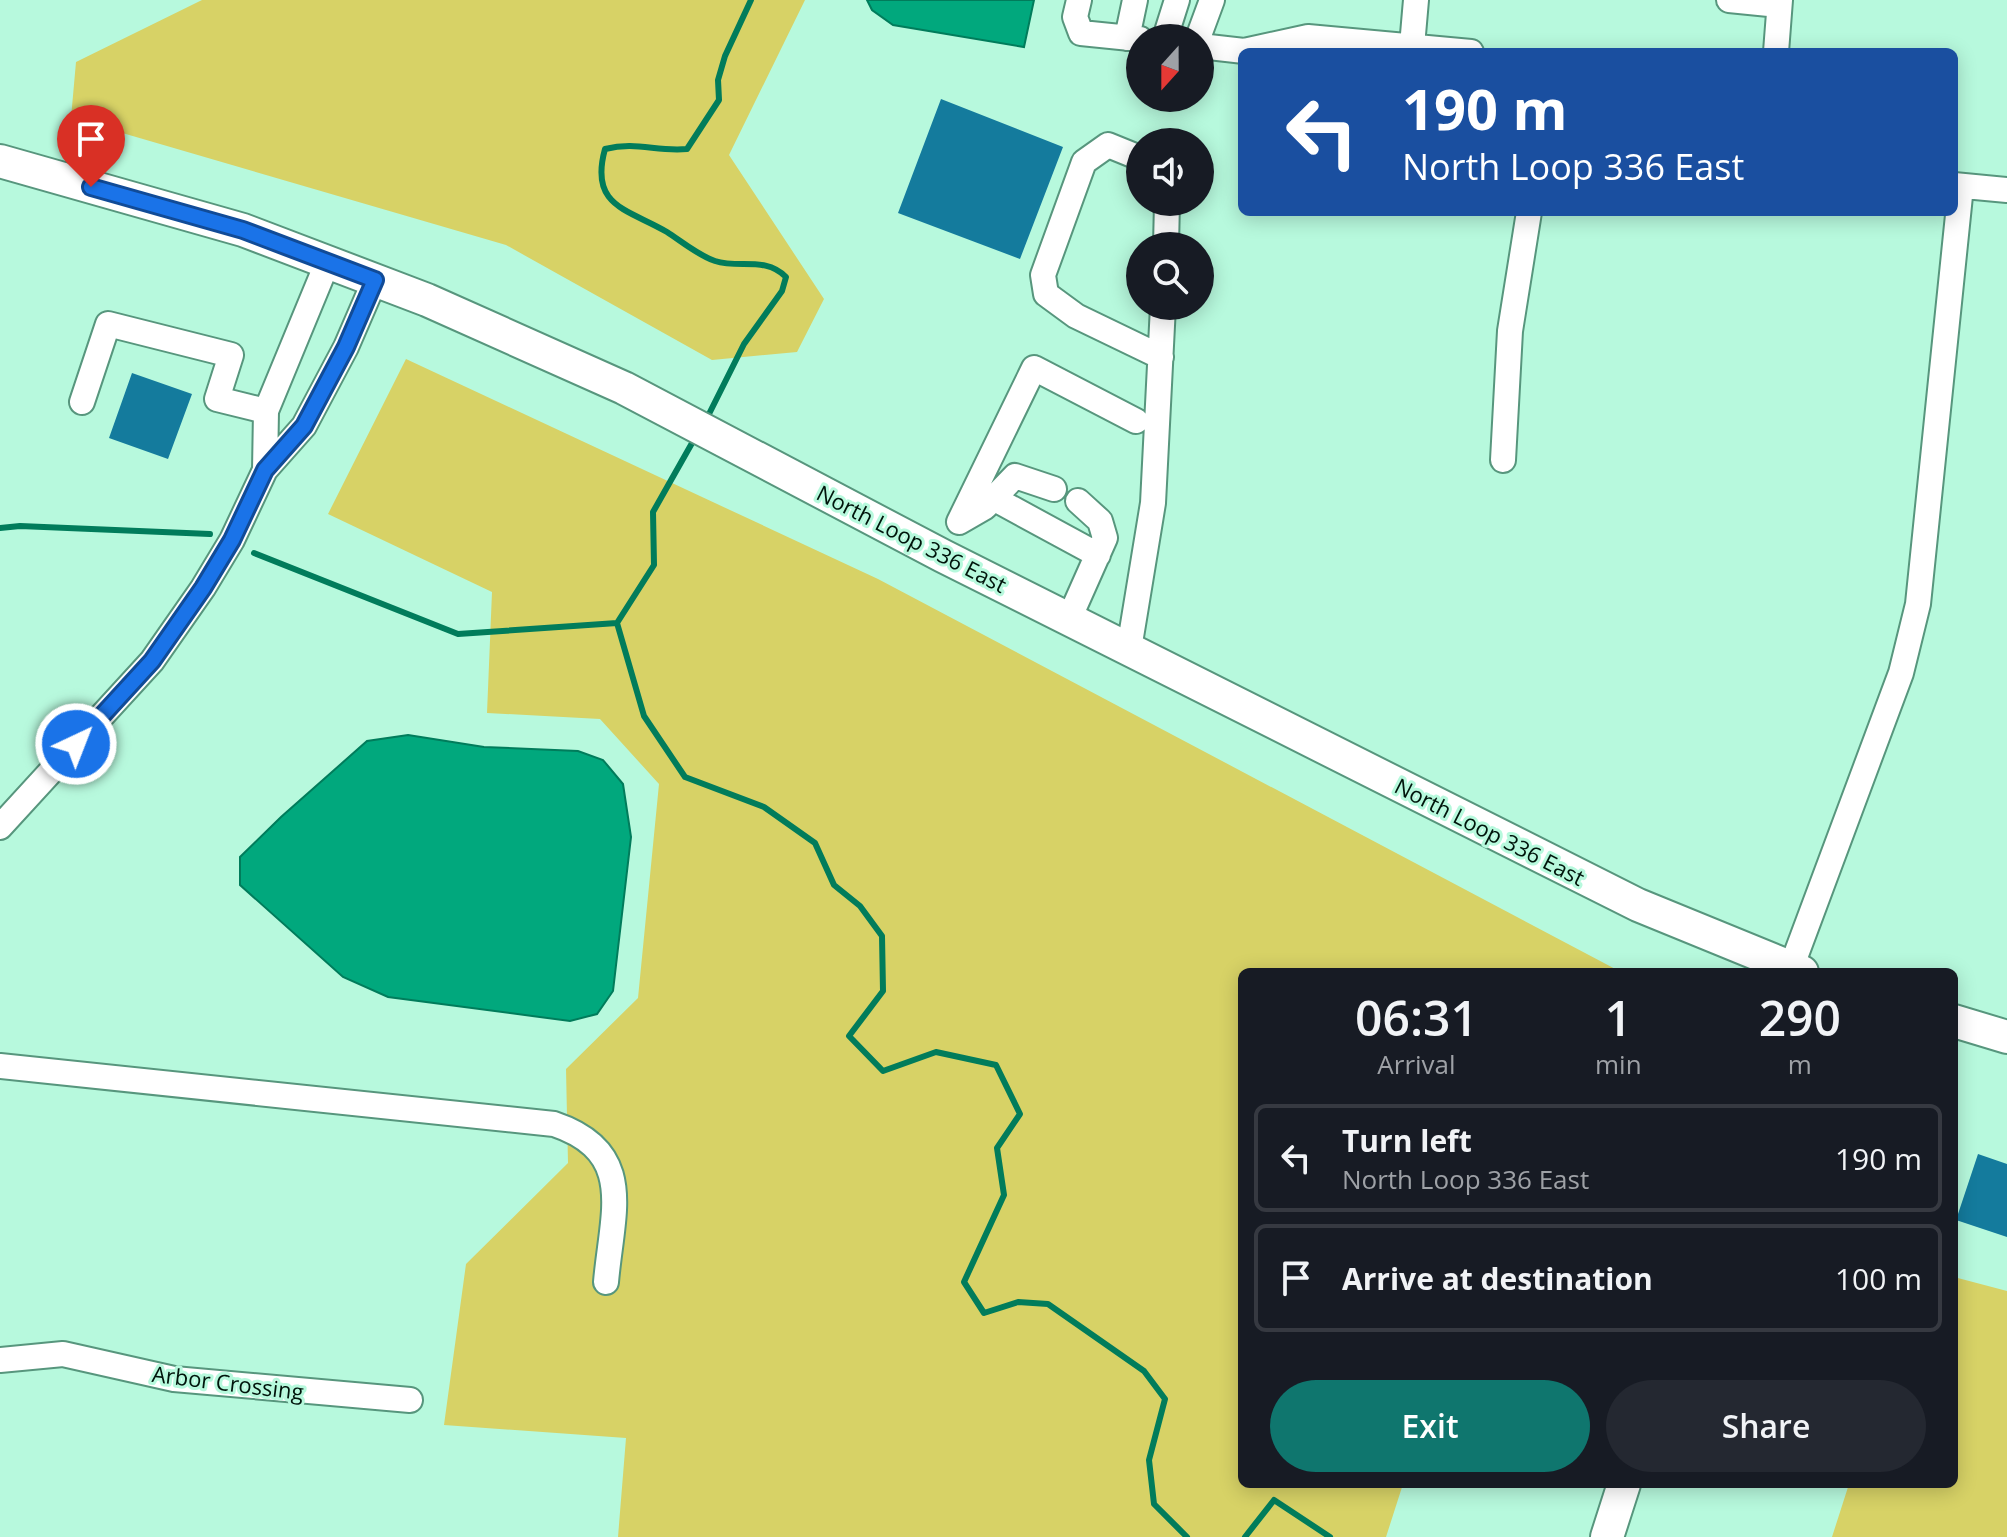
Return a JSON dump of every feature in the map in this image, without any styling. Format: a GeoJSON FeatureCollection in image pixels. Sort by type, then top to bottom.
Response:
{"type":"FeatureCollection","features":[{"type":"Feature","properties":{"kind":"main road","name":"North Loop 336 East"},"geometry":{"type":"LineString","coordinates":[[0,161],[243,230],[375,280],[624,388],[943,556],[1638,905],[1787,968]]}},
{"type":"Feature","properties":{"kind":"main road"},"geometry":{"type":"LineString","coordinates":[[1958,1022],[2007,1037]]}},
{"type":"Feature","properties":{"kind":"street"},"geometry":{"type":"LineString","coordinates":[[1079,0],[1075,17],[1081,33],[1126,38]]}},
{"type":"Feature","properties":{"kind":"street"},"geometry":{"type":"LineString","coordinates":[[1134,24],[1135,0]]}},
{"type":"Feature","properties":{"kind":"street"},"geometry":{"type":"LineString","coordinates":[[1169,24],[1177,0]]}},
{"type":"Feature","properties":{"kind":"street"},"geometry":{"type":"LineString","coordinates":[[1203,24],[1212,0]]}},
{"type":"Feature","properties":{"kind":"street"},"geometry":{"type":"LineString","coordinates":[[1412,46],[1416,0]]}},
{"type":"Feature","properties":{"kind":"street"},"geometry":{"type":"LineString","coordinates":[[1729,0],[1780,3],[1776,48]]}},
{"type":"Feature","properties":{"kind":"street"},"geometry":{"type":"LineString","coordinates":[[1258,48],[1308,37],[1432,48]]}},
{"type":"Feature","properties":{"kind":"street"},"geometry":{"type":"LineString","coordinates":[[1214,48],[1238,50]]}},
{"type":"Feature","properties":{"kind":"street"},"geometry":{"type":"LineString","coordinates":[[1126,152],[1108,145],[1084,162],[1043,275],[1046,294],[1076,316],[1161,357]]}},
{"type":"Feature","properties":{"kind":"street"},"geometry":{"type":"LineString","coordinates":[[1958,185],[2007,190]]}},
{"type":"Feature","properties":{"kind":"street"},"geometry":{"type":"LineString","coordinates":[[1503,460],[1510,331],[1528,216]]}},
{"type":"Feature","properties":{"kind":"street"},"geometry":{"type":"LineString","coordinates":[[1795,968],[1901,673],[1918,604],[1955,216]]}},
{"type":"Feature","properties":{"kind":"street"},"geometry":{"type":"LineString","coordinates":[[265,470],[266,411],[328,261]]}},
{"type":"Feature","properties":{"kind":"street"},"geometry":{"type":"LineString","coordinates":[[0,827],[152,661],[232,540],[265,470],[304,426],[346,347],[375,280]]}},
{"type":"Feature","properties":{"kind":"street"},"geometry":{"type":"LineString","coordinates":[[1129,649],[1153,503],[1162,320]]}},
{"type":"Feature","properties":{"kind":"street"},"geometry":{"type":"LineString","coordinates":[[82,402],[108,324],[231,355],[217,399],[266,411]]}},
{"type":"Feature","properties":{"kind":"street"},"geometry":{"type":"LineString","coordinates":[[943,556],[1034,368],[1136,421]]}},
{"type":"Feature","properties":{"kind":"street"},"geometry":{"type":"LineString","coordinates":[[959,522],[985,507],[1015,476],[1054,489]]}},
{"type":"Feature","properties":{"kind":"street"},"geometry":{"type":"LineString","coordinates":[[993,498],[1098,555]]}},
{"type":"Feature","properties":{"kind":"street"},"geometry":{"type":"LineString","coordinates":[[1069,619],[1105,538],[1100,521],[1078,501]]}},
{"type":"Feature","properties":{"kind":"street"},"geometry":{"type":"LineString","coordinates":[[0,1066],[554,1124],[580,1133],[602,1153],[615,1179],[606,1282]]}},
{"type":"Feature","properties":{"kind":"street","name":"Arbor Crossing"},"geometry":{"type":"LineString","coordinates":[[0,1360],[63,1354],[174,1379],[410,1400]]}},
{"type":"Feature","properties":{"kind":"shaded area"},"geometry":{"type":"Polygon","coordinates":[[[202,0],[805,0],[729,155],[824,299],[797,352],[712,360],[506,245],[71,118],[76,62],[202,0]]]}},
{"type":"Feature","properties":{"kind":"shaded area"},"geometry":{"type":"Polygon","coordinates":[[[867,0],[1034,0],[1024,47],[893,25],[872,10],[867,0]]]}},
{"type":"Feature","properties":{"kind":"shaded area"},"geometry":{"type":"Polygon","coordinates":[[[406,359],[878,579],[1613,968],[1238,968],[1238,1488],[1402,1488],[1386,1537],[618,1537],[626,1438],[444,1425],[466,1264],[568,1163],[566,1069],[638,998],[659,784],[600,719],[487,713],[492,592],[328,514],[406,359]]]}},
{"type":"Feature","properties":{"kind":"shaded area"},"geometry":{"type":"Polygon","coordinates":[[[408,735],[484,747],[578,751],[603,760],[623,784],[631,837],[613,991],[597,1014],[570,1021],[388,997],[343,977],[240,885],[240,857],[281,817],[367,741],[408,735]]]}},
{"type":"Feature","properties":{"kind":"shaded area"},"geometry":{"type":"Polygon","coordinates":[[[1958,1278],[2007,1291],[2007,1537],[1832,1537],[1848,1488],[1958,1488],[1958,1278]]]}},
{"type":"Feature","properties":{"kind":"building"},"geometry":{"type":"Polygon","coordinates":[[[941,99],[1063,147],[1020,259],[898,213],[941,99]]]}},
{"type":"Feature","properties":{"kind":"building"},"geometry":{"type":"Polygon","coordinates":[[[132,373],[192,394],[168,459],[109,438],[132,373]]]}},
{"type":"Feature","properties":{"kind":"building"},"geometry":{"type":"Polygon","coordinates":[[[1978,1154],[2007,1164],[2007,1237],[1958,1221],[1978,1154]]]}},
{"type":"Feature","properties":{"kind":"waterway"},"geometry":{"type":"LineString","coordinates":[[706,420],[744,344],[782,291],[786,277],[770,267],[709,259],[626,211],[607,195],[601,168],[605,149],[627,146],[687,149],[719,100],[718,80],[725,56],[751,0]]}},
{"type":"Feature","properties":{"kind":"waterway"},"geometry":{"type":"LineString","coordinates":[[617,623],[654,565],[653,512],[696,436]]}},
{"type":"Feature","properties":{"kind":"waterway"},"geometry":{"type":"LineString","coordinates":[[0,528],[20,526],[210,534]]}},
{"type":"Feature","properties":{"kind":"waterway"},"geometry":{"type":"LineString","coordinates":[[254,553],[458,634],[617,623]]}},
{"type":"Feature","properties":{"kind":"waterway"},"geometry":{"type":"LineString","coordinates":[[617,623],[644,716],[685,777],[764,807],[815,843],[834,885],[860,906],[882,936],[883,991],[849,1036],[883,1071],[936,1052],[996,1065],[1020,1114],[997,1148],[1004,1195],[964,1282],[984,1313],[1018,1302],[1048,1304],[1144,1371],[1165,1399],[1149,1460],[1154,1504],[1187,1537]]}},
{"type":"Feature","properties":{"kind":"waterway"},"geometry":{"type":"LineString","coordinates":[[1245,1537],[1274,1500],[1330,1537]]}},
{"type":"Feature","properties":{"kind":"route"},"geometry":{"type":"LineString","coordinates":[[76,744],[152,661],[203,588],[232,540],[265,470],[304,426],[346,347],[375,280],[243,230],[91,187]]}}]}
